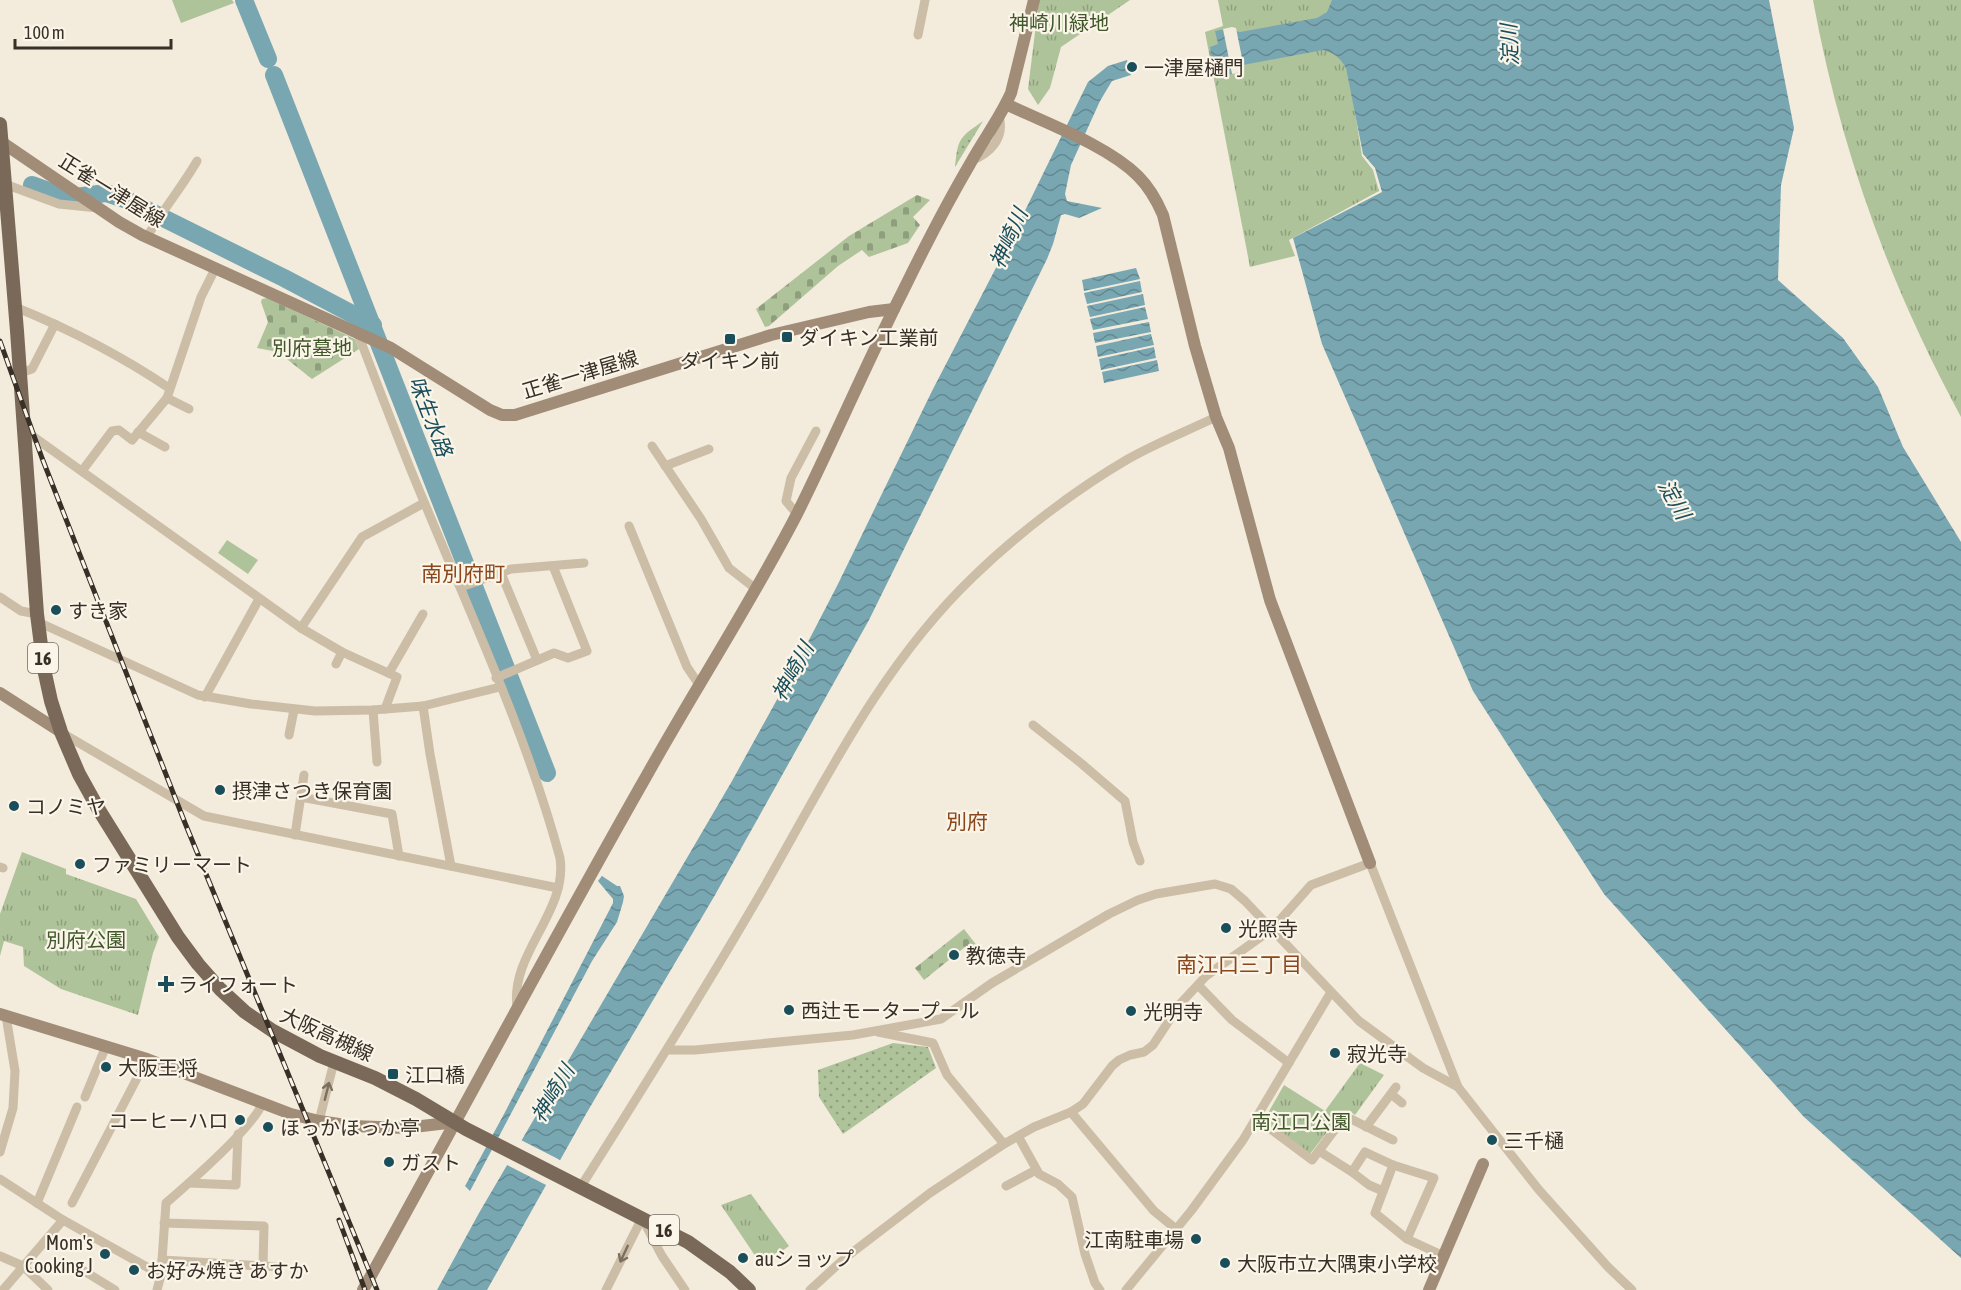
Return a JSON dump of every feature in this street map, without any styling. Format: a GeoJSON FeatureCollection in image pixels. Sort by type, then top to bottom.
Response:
{"type":"FeatureCollection","features":[{"type":"Feature","properties":{"kind":"main road","name":"大阪高槻線"},"geometry":{"type":"LineString","coordinates":[[0,124],[2,183],[15,307],[38,618],[44,669],[51,701],[79,774],[178,936],[198,964],[228,997],[282,1037],[389,1085],[461,1126],[688,1242],[730,1272],[749,1290]]}},
{"type":"Feature","properties":{"kind":"street"},"geometry":{"type":"LineString","coordinates":[[918,35],[925,0]]}},
{"type":"Feature","properties":{"kind":"street"},"geometry":{"type":"LineString","coordinates":[[363,1290],[461,1126],[517,1007],[797,514],[894,309],[971,161],[1006,104],[1011,93],[1034,0]]}},
{"type":"Feature","properties":{"kind":"street"},"geometry":{"type":"LineString","coordinates":[[1006,104],[1098,148],[1137,175],[1156,200],[1163,215],[1182,300],[1216,417],[1229,448],[1270,600],[1458,1087],[1539,1190],[1608,1267],[1632,1290]]}},
{"type":"Feature","properties":{"kind":"street","name":"正雀一津屋線"},"geometry":{"type":"LineString","coordinates":[[1,142],[98,208],[147,237],[391,348],[490,410],[508,416],[771,335],[869,312],[894,309]]}},
{"type":"Feature","properties":{"kind":"street"},"geometry":{"type":"LineString","coordinates":[[147,237],[197,161]]}},
{"type":"Feature","properties":{"kind":"street"},"geometry":{"type":"LineString","coordinates":[[2,183],[59,204],[98,208]]}},
{"type":"Feature","properties":{"kind":"street"},"geometry":{"type":"LineString","coordinates":[[82,471],[112,431],[119,430],[132,440],[168,393],[201,297],[215,269]]}},
{"type":"Feature","properties":{"kind":"street"},"geometry":{"type":"LineString","coordinates":[[15,307],[131,362],[189,409]]}},
{"type":"Feature","properties":{"kind":"street"},"geometry":{"type":"LineString","coordinates":[[20,373],[32,369],[55,324]]}},
{"type":"Feature","properties":{"kind":"street"},"geometry":{"type":"LineString","coordinates":[[358,334],[526,752],[558,851],[561,871],[558,888],[520,970],[515,992],[517,1007]]}},
{"type":"Feature","properties":{"kind":"street"},"geometry":{"type":"LineString","coordinates":[[576,1185],[667,1050],[748,916],[865,710],[890,672],[919,635],[972,577],[1013,541],[1059,506],[1129,459],[1216,417]]}},
{"type":"Feature","properties":{"kind":"street"},"geometry":{"type":"LineString","coordinates":[[24,429],[301,627],[342,652],[397,677],[385,709]]}},
{"type":"Feature","properties":{"kind":"street"},"geometry":{"type":"LineString","coordinates":[[797,514],[786,501],[791,478],[816,431]]}},
{"type":"Feature","properties":{"kind":"street"},"geometry":{"type":"LineString","coordinates":[[138,432],[165,447]]}},
{"type":"Feature","properties":{"kind":"street"},"geometry":{"type":"LineString","coordinates":[[652,446],[701,519],[729,568],[756,589]]}},
{"type":"Feature","properties":{"kind":"street"},"geometry":{"type":"LineString","coordinates":[[666,466],[709,449]]}},
{"type":"Feature","properties":{"kind":"street"},"geometry":{"type":"LineString","coordinates":[[301,627],[362,537],[424,503]]}},
{"type":"Feature","properties":{"kind":"street"},"geometry":{"type":"LineString","coordinates":[[629,526],[687,667],[700,686]]}},
{"type":"Feature","properties":{"kind":"street"},"geometry":{"type":"LineString","coordinates":[[461,587],[511,570],[584,563]]}},
{"type":"Feature","properties":{"kind":"street"},"geometry":{"type":"LineString","coordinates":[[0,597],[21,611],[205,697],[294,710],[373,710],[423,706],[498,683],[518,669],[554,652],[568,658],[587,651],[553,566]]}},
{"type":"Feature","properties":{"kind":"street"},"geometry":{"type":"LineString","coordinates":[[501,573],[537,660]]}},
{"type":"Feature","properties":{"kind":"street"},"geometry":{"type":"LineString","coordinates":[[205,697],[259,599]]}},
{"type":"Feature","properties":{"kind":"street"},"geometry":{"type":"LineString","coordinates":[[389,673],[423,614]]}},
{"type":"Feature","properties":{"kind":"street"},"geometry":{"type":"LineString","coordinates":[[336,664],[342,652]]}},
{"type":"Feature","properties":{"kind":"street"},"geometry":{"type":"LineString","coordinates":[[0,693],[61,732],[204,816],[558,888]]}},
{"type":"Feature","properties":{"kind":"street"},"geometry":{"type":"LineString","coordinates":[[423,706],[451,866]]}},
{"type":"Feature","properties":{"kind":"street"},"geometry":{"type":"LineString","coordinates":[[289,735],[294,710]]}},
{"type":"Feature","properties":{"kind":"street"},"geometry":{"type":"LineString","coordinates":[[373,710],[377,762]]}},
{"type":"Feature","properties":{"kind":"street"},"geometry":{"type":"LineString","coordinates":[[1033,725],[1125,801],[1133,842],[1140,861]]}},
{"type":"Feature","properties":{"kind":"street"},"geometry":{"type":"LineString","coordinates":[[295,835],[304,775]]}},
{"type":"Feature","properties":{"kind":"street"},"geometry":{"type":"LineString","coordinates":[[301,797],[392,814],[399,856]]}},
{"type":"Feature","properties":{"kind":"street"},"geometry":{"type":"LineString","coordinates":[[810,1290],[845,1258],[930,1193],[1004,1144],[1083,1104],[1105,1073],[1119,1060],[1144,1052],[1153,1045],[1180,1004],[1206,976],[1272,929],[1311,885],[1370,863]]}},
{"type":"Feature","properties":{"kind":"street"},"geometry":{"type":"LineString","coordinates":[[667,1050],[695,1050],[853,1035],[941,1020],[992,983],[1109,914],[1156,894],[1215,884],[1231,889],[1359,1021],[1423,1068],[1458,1087]]}},
{"type":"Feature","properties":{"kind":"street"},"geometry":{"type":"LineString","coordinates":[[1198,985],[1232,1020],[1289,1063]]}},
{"type":"Feature","properties":{"kind":"street"},"geometry":{"type":"LineString","coordinates":[[1126,1290],[1222,1170],[1257,1119],[1331,992]]}},
{"type":"Feature","properties":{"kind":"street"},"geometry":{"type":"LineString","coordinates":[[0,1152],[13,1108],[15,1071],[3,1015],[147,1059],[291,1114],[319,1121],[352,1126],[405,1128],[461,1126]]}},
{"type":"Feature","properties":{"kind":"street"},"geometry":{"type":"LineString","coordinates":[[873,1031],[933,1043],[946,1075],[1004,1144]]}},
{"type":"Feature","properties":{"kind":"street"},"geometry":{"type":"LineString","coordinates":[[85,1097],[106,1046]]}},
{"type":"Feature","properties":{"kind":"street"},"geometry":{"type":"LineString","coordinates":[[72,1203],[147,1059]]}},
{"type":"Feature","properties":{"kind":"street"},"geometry":{"type":"LineString","coordinates":[[319,1121],[334,1062]]}},
{"type":"Feature","properties":{"kind":"street"},"geometry":{"type":"LineString","coordinates":[[1366,1126],[1394,1091],[1402,1103]]}},
{"type":"Feature","properties":{"kind":"street"},"geometry":{"type":"LineString","coordinates":[[157,1290],[161,1275],[166,1203],[238,1134],[259,1112],[263,1102]]}},
{"type":"Feature","properties":{"kind":"street"},"geometry":{"type":"LineString","coordinates":[[37,1203],[77,1107]]}},
{"type":"Feature","properties":{"kind":"street"},"geometry":{"type":"LineString","coordinates":[[1071,1112],[1154,1211],[1176,1229]]}},
{"type":"Feature","properties":{"kind":"street"},"geometry":{"type":"LineString","coordinates":[[1257,1119],[1311,1160],[1345,1116],[1393,1140]]}},
{"type":"Feature","properties":{"kind":"street"},"geometry":{"type":"LineString","coordinates":[[189,1183],[236,1185],[238,1134]]}},
{"type":"Feature","properties":{"kind":"street"},"geometry":{"type":"LineString","coordinates":[[1018,1136],[1039,1174],[1058,1184],[1072,1197],[1085,1254],[1095,1283],[1100,1290]]}},
{"type":"Feature","properties":{"kind":"street"},"geometry":{"type":"LineString","coordinates":[[1319,1151],[1369,1185],[1383,1191]]}},
{"type":"Feature","properties":{"kind":"street"},"geometry":{"type":"LineString","coordinates":[[1352,1172],[1365,1152],[1393,1165],[1434,1178],[1407,1239]]}},
{"type":"Feature","properties":{"kind":"street"},"geometry":{"type":"LineString","coordinates":[[1429,1290],[1483,1164]]}},
{"type":"Feature","properties":{"kind":"street"},"geometry":{"type":"LineString","coordinates":[[1393,1165],[1374,1213],[1407,1239],[1444,1256]]}},
{"type":"Feature","properties":{"kind":"street"},"geometry":{"type":"LineString","coordinates":[[1006,1186],[1036,1170]]}},
{"type":"Feature","properties":{"kind":"street"},"geometry":{"type":"LineString","coordinates":[[0,1179],[63,1220],[161,1275]]}},
{"type":"Feature","properties":{"kind":"street"},"geometry":{"type":"LineString","coordinates":[[606,1290],[642,1218]]}},
{"type":"Feature","properties":{"kind":"street"},"geometry":{"type":"LineString","coordinates":[[642,1218],[662,1256],[685,1290]]}},
{"type":"Feature","properties":{"kind":"street"},"geometry":{"type":"LineString","coordinates":[[3,1290],[63,1220]]}},
{"type":"Feature","properties":{"kind":"street"},"geometry":{"type":"LineString","coordinates":[[164,1223],[264,1226],[263,1266]]}},
{"type":"Feature","properties":{"kind":"street"},"geometry":{"type":"LineString","coordinates":[[0,1256],[23,1266],[48,1290]]}},
{"type":"Feature","properties":{"kind":"street"},"geometry":{"type":"LineString","coordinates":[[162,1260],[279,1267]]}},
{"type":"Feature","properties":{"kind":"street"},"geometry":{"type":"LineString","coordinates":[[84,1271],[98,1286],[115,1290]]}},
{"type":"Feature","properties":{"kind":"street"},"geometry":{"type":"LineString","coordinates":[[150,1290],[161,1275]]}},
{"type":"Feature","properties":{"kind":"green space"},"geometry":{"type":"Polygon","coordinates":[[[172,0],[232,0],[234,3],[181,23],[172,0]]]}},
{"type":"Feature","properties":{"kind":"green space","name":"神崎川緑地"},"geometry":{"type":"Polygon","coordinates":[[[1039,0],[1130,0],[1061,47],[1050,88],[1038,105],[1028,89],[1039,0]]]}},
{"type":"Feature","properties":{"kind":"green space"},"geometry":{"type":"Polygon","coordinates":[[[1218,0],[1337,0],[1362,156],[1373,170],[1379,191],[1289,240],[1295,256],[1250,267],[1205,32],[1223,26],[1218,0]]]}},
{"type":"Feature","properties":{"kind":"green space"},"geometry":{"type":"Polygon","coordinates":[[[1813,0],[1961,0],[1961,417],[1911,317],[1870,214],[1837,109],[1813,0]]]}},
{"type":"Feature","properties":{"kind":"green space"},"geometry":{"type":"Polygon","coordinates":[[[983,121],[955,167],[961,139],[983,121]]]}},
{"type":"Feature","properties":{"kind":"green space"},"geometry":{"type":"Polygon","coordinates":[[[917,195],[930,200],[913,217],[920,225],[908,243],[869,257],[862,250],[838,266],[765,327],[756,309],[849,236],[917,195]]]}},
{"type":"Feature","properties":{"kind":"green space","name":"別府墓地"},"geometry":{"type":"Polygon","coordinates":[[[267,298],[355,339],[359,349],[312,379],[278,352],[257,348],[268,322],[261,302],[262,299],[267,298]]]}},
{"type":"Feature","properties":{"kind":"green space"},"geometry":{"type":"Polygon","coordinates":[[[227,540],[258,560],[248,574],[218,553],[227,540]]]}},
{"type":"Feature","properties":{"kind":"green space","name":"別府公園"},"geometry":{"type":"Polygon","coordinates":[[[22,852],[66,869],[66,874],[136,899],[159,937],[138,1015],[61,989],[24,966],[23,947],[4,941],[0,956],[0,914],[22,852]]]}},
{"type":"Feature","properties":{"kind":"green space"},"geometry":{"type":"Polygon","coordinates":[[[964,929],[981,951],[974,957],[965,947],[924,980],[915,968],[964,929]]]}},
{"type":"Feature","properties":{"kind":"green space"},"geometry":{"type":"Polygon","coordinates":[[[893,1043],[928,1047],[936,1068],[843,1134],[819,1097],[818,1070],[893,1043]]]}},
{"type":"Feature","properties":{"kind":"green space","name":"南江口公園"},"geometry":{"type":"Polygon","coordinates":[[[1360,1063],[1384,1075],[1355,1115],[1351,1112],[1340,1115],[1310,1154],[1264,1120],[1284,1085],[1325,1111],[1360,1063]]]}},
{"type":"Feature","properties":{"kind":"green space"},"geometry":{"type":"Polygon","coordinates":[[[751,1194],[789,1246],[762,1266],[721,1205],[751,1194]]]}},
{"type":"Feature","properties":{"kind":"water","name":"淀川"},"geometry":{"type":"Polygon","coordinates":[[[1332,0],[1769,0],[1794,128],[1781,185],[1778,280],[1843,338],[1878,387],[1903,447],[1961,542],[1961,1258],[1804,1117],[1604,894],[1473,691],[1322,344],[1293,238],[1382,192],[1375,168],[1363,154],[1346,68],[1337,56],[1323,50],[1243,65],[1232,74],[1226,75],[1223,60],[1212,62],[1210,47],[1218,44],[1215,31],[1225,29],[1240,32],[1317,18],[1327,12],[1332,0]]]}},
{"type":"Feature","properties":{"kind":"water","name":"神崎川"},"geometry":{"type":"Polygon","coordinates":[[[1127,60],[1131,75],[1112,81],[1100,101],[1071,165],[1065,194],[1067,201],[1102,208],[1079,218],[1061,215],[1047,259],[869,620],[715,895],[586,1114],[487,1290],[437,1290],[479,1213],[732,781],[795,667],[1088,82],[1108,66],[1127,60]]]}},
{"type":"Feature","properties":{"kind":"water"},"geometry":{"type":"Polygon","coordinates":[[[1136,268],[1140,279],[1084,291],[1082,280],[1136,268]]]}},
{"type":"Feature","properties":{"kind":"water"},"geometry":{"type":"Polygon","coordinates":[[[1140,281],[1142,292],[1087,304],[1084,293],[1140,281]]]}},
{"type":"Feature","properties":{"kind":"water"},"geometry":{"type":"Polygon","coordinates":[[[1143,294],[1145,305],[1090,317],[1087,306],[1143,294]]]}},
{"type":"Feature","properties":{"kind":"water"},"geometry":{"type":"Polygon","coordinates":[[[1145,307],[1148,319],[1093,330],[1090,319],[1145,307]]]}},
{"type":"Feature","properties":{"kind":"water"},"geometry":{"type":"Polygon","coordinates":[[[1149,322],[1151,332],[1095,343],[1093,333],[1149,322]]]}},
{"type":"Feature","properties":{"kind":"water"},"geometry":{"type":"Polygon","coordinates":[[[1151,334],[1154,345],[1098,357],[1096,346],[1151,334]]]}},
{"type":"Feature","properties":{"kind":"water"},"geometry":{"type":"Polygon","coordinates":[[[1154,347],[1156,358],[1101,370],[1099,359],[1154,347]]]}},
{"type":"Feature","properties":{"kind":"water"},"geometry":{"type":"Polygon","coordinates":[[[1157,360],[1159,371],[1104,383],[1102,372],[1157,360]]]}},
{"type":"Feature","properties":{"kind":"water"},"geometry":{"type":"Polygon","coordinates":[[[602,876],[620,886],[624,896],[617,922],[592,961],[470,1191],[465,1186],[613,903],[613,899],[598,881],[602,876]]]}},
{"type":"Feature","properties":{"kind":"pier"},"geometry":{"type":"Polygon","coordinates":[[[1236,28],[1244,68],[1232,74],[1223,29],[1236,28]]]}},
{"type":"Feature","properties":{"kind":"pier"},"geometry":{"type":"Polygon","coordinates":[[[519,1139],[562,1161],[548,1186],[505,1164],[519,1139]]]}},
{"type":"Feature","properties":{"kind":"waterway"},"geometry":{"type":"LineString","coordinates":[[244,0],[268,59]]}},
{"type":"Feature","properties":{"kind":"waterway","name":"味生水路"},"geometry":{"type":"LineString","coordinates":[[274,75],[547,773]]}},
{"type":"Feature","properties":{"kind":"waterway"},"geometry":{"type":"LineString","coordinates":[[32,185],[68,198],[106,193],[127,200],[373,325]]}},
{"type":"Feature","properties":{"kind":"railway"},"geometry":{"type":"LineString","coordinates":[[0,341],[42,458],[185,823],[377,1290]]}},
{"type":"Feature","properties":{"kind":"railway"},"geometry":{"type":"LineString","coordinates":[[339,1220],[365,1290]]}},
{"type":"Feature","properties":{"kind":"place","name":"一津屋樋門"},"geometry":{"type":"Point","coordinates":[1132,67]}},
{"type":"Feature","properties":{"kind":"place","name":"ダイキン工業前"},"geometry":{"type":"Point","coordinates":[787,337]}},
{"type":"Feature","properties":{"kind":"place","name":"ダイキン前"},"geometry":{"type":"Point","coordinates":[730,339]}},
{"type":"Feature","properties":{"kind":"place","name":"すき家"},"geometry":{"type":"Point","coordinates":[56,610]}},
{"type":"Feature","properties":{"kind":"place","name":"摂津さつき保育園"},"geometry":{"type":"Point","coordinates":[220,790]}},
{"type":"Feature","properties":{"kind":"place","name":"コノミヤ"},"geometry":{"type":"Point","coordinates":[14,806]}},
{"type":"Feature","properties":{"kind":"place","name":"ファミリーマート"},"geometry":{"type":"Point","coordinates":[80,864]}},
{"type":"Feature","properties":{"kind":"place","name":"光照寺"},"geometry":{"type":"Point","coordinates":[1226,928]}},
{"type":"Feature","properties":{"kind":"place","name":"教徳寺"},"geometry":{"type":"Point","coordinates":[954,955]}},
{"type":"Feature","properties":{"kind":"place","name":"ライフォート"},"geometry":{"type":"Point","coordinates":[166,984]}},
{"type":"Feature","properties":{"kind":"place","name":"西辻モータープール"},"geometry":{"type":"Point","coordinates":[789,1010]}},
{"type":"Feature","properties":{"kind":"place","name":"光明寺"},"geometry":{"type":"Point","coordinates":[1131,1011]}},
{"type":"Feature","properties":{"kind":"place","name":"寂光寺"},"geometry":{"type":"Point","coordinates":[1335,1053]}},
{"type":"Feature","properties":{"kind":"place","name":"大阪王将"},"geometry":{"type":"Point","coordinates":[106,1067]}},
{"type":"Feature","properties":{"kind":"place","name":"江口橋"},"geometry":{"type":"Point","coordinates":[393,1074]}},
{"type":"Feature","properties":{"kind":"place","name":"コーヒーハロ"},"geometry":{"type":"Point","coordinates":[240,1120]}},
{"type":"Feature","properties":{"kind":"place","name":"ほっかほっか亭"},"geometry":{"type":"Point","coordinates":[268,1127]}},
{"type":"Feature","properties":{"kind":"place","name":"三千樋"},"geometry":{"type":"Point","coordinates":[1492,1140]}},
{"type":"Feature","properties":{"kind":"place","name":"ガスト"},"geometry":{"type":"Point","coordinates":[389,1162]}},
{"type":"Feature","properties":{"kind":"place","name":"江南駐車場"},"geometry":{"type":"Point","coordinates":[1196,1239]}},
{"type":"Feature","properties":{"kind":"place","name":"Mom's Cooking J"},"geometry":{"type":"Point","coordinates":[105,1254]}},
{"type":"Feature","properties":{"kind":"place","name":"auショップ"},"geometry":{"type":"Point","coordinates":[743,1258]}},
{"type":"Feature","properties":{"kind":"place","name":"大阪市立大隅東小学校"},"geometry":{"type":"Point","coordinates":[1225,1263]}},
{"type":"Feature","properties":{"kind":"place","name":"お好み焼き あすか"},"geometry":{"type":"Point","coordinates":[134,1270]}},
{"type":"Feature","properties":{"kind":"district","name":"南別府町"},"geometry":{"type":"Point","coordinates":[463,573]}},
{"type":"Feature","properties":{"kind":"district","name":"別府"},"geometry":{"type":"Point","coordinates":[967,821]}},
{"type":"Feature","properties":{"kind":"district","name":"南江口三丁目"},"geometry":{"type":"Point","coordinates":[1239,964]}}]}
